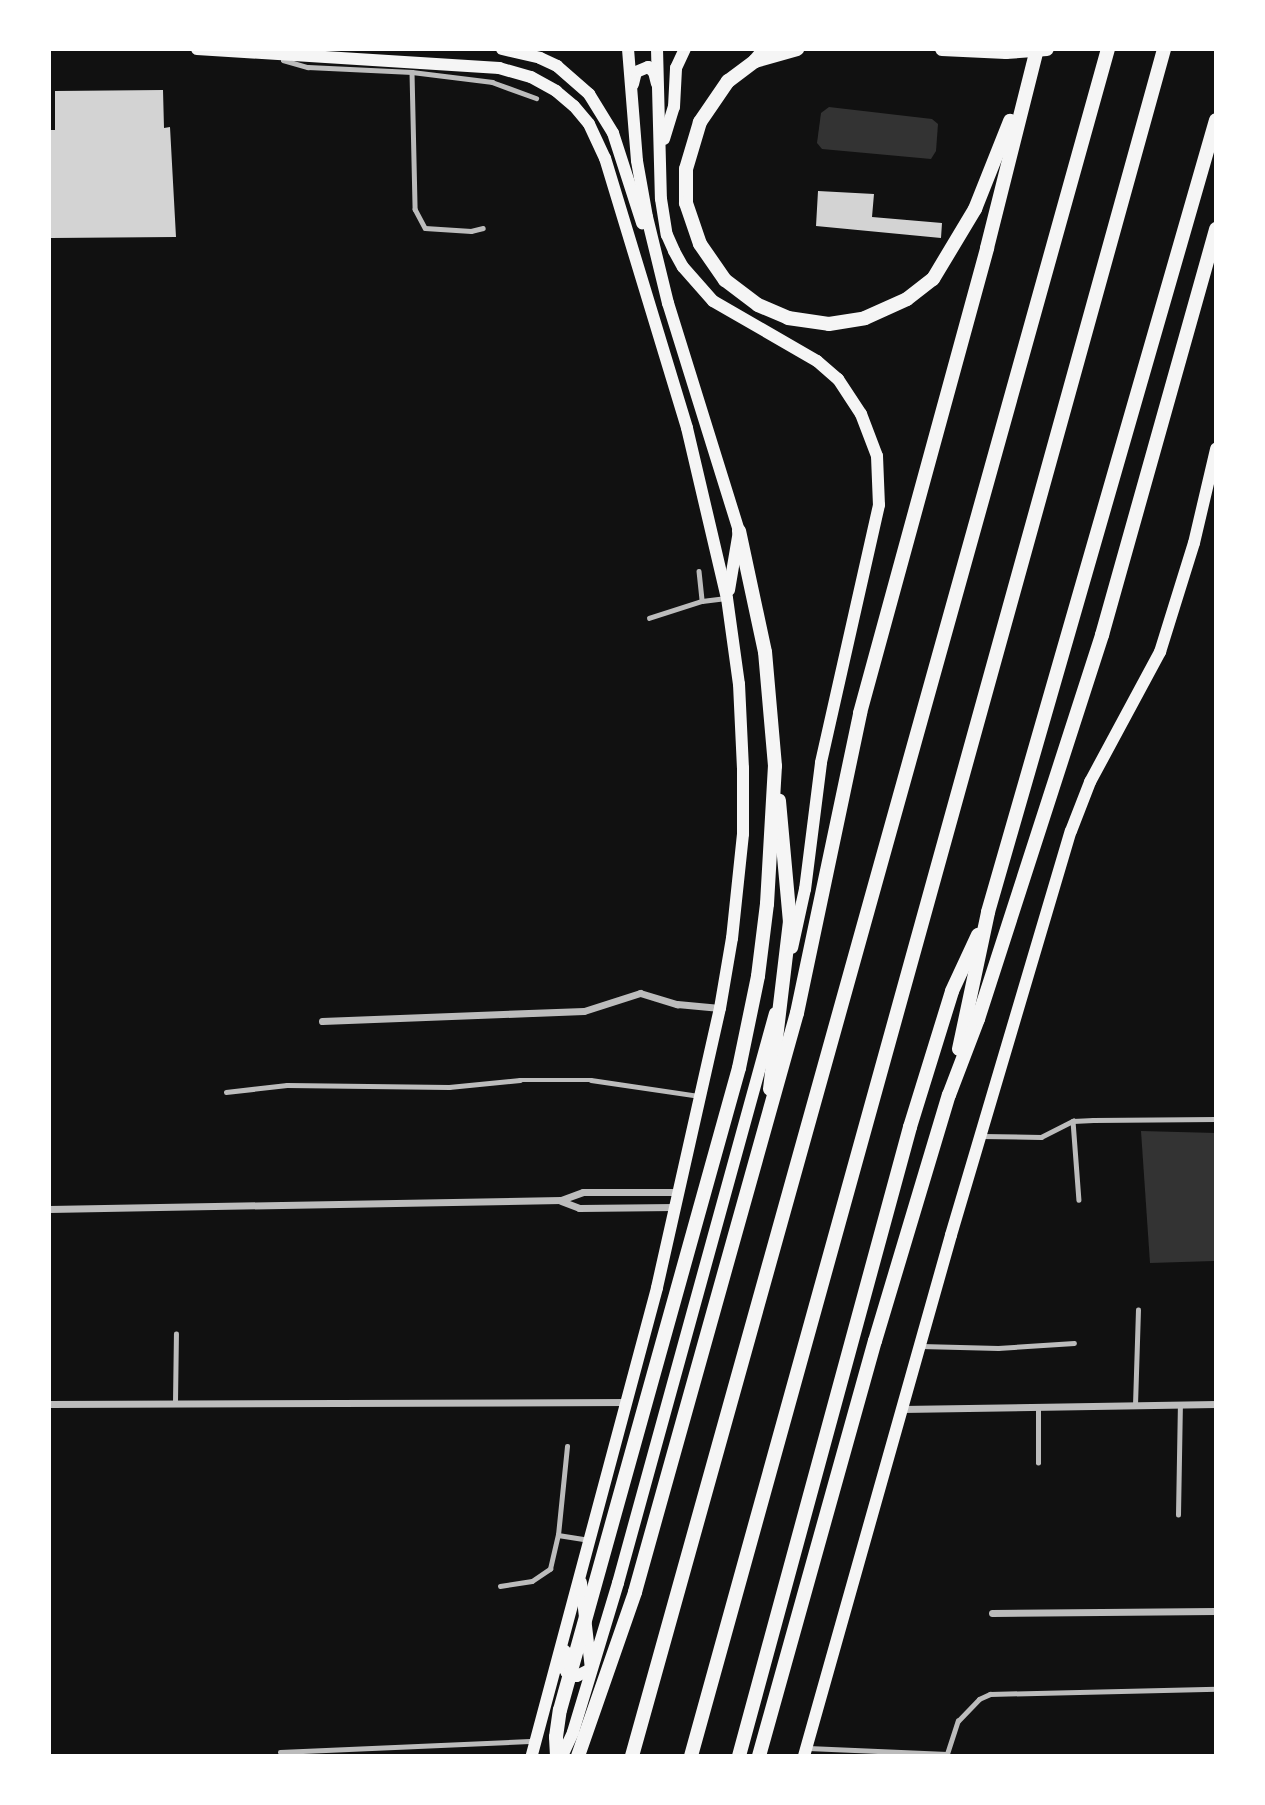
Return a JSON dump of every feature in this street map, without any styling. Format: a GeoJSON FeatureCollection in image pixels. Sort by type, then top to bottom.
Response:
{"type":"FeatureCollection","features":[{"type":"Feature","properties":{"kind":"highway"},"geometry":{"type":"LineString","coordinates":[[765,49],[755,61],[728,81],[699,122],[686,169],[685,195],[691,224],[709,260],[725,280],[772,312],[788,318],[830,324],[850,322],[881,312],[919,292],[944,265],[975,209],[1035,55]]}},
{"type":"Feature","properties":{"kind":"highway"},"geometry":{"type":"LineString","coordinates":[[755,61],[797,49]]}},
{"type":"Feature","properties":{"kind":"highway"},"geometry":{"type":"LineString","coordinates":[[943,49],[1047,49]]}},
{"type":"Feature","properties":{"kind":"highway"},"geometry":{"type":"LineString","coordinates":[[632,1756],[1108,49]]}},
{"type":"Feature","properties":{"kind":"highway"},"geometry":{"type":"LineString","coordinates":[[691,1756],[1164,49]]}},
{"type":"Feature","properties":{"kind":"highway"},"geometry":{"type":"LineString","coordinates":[[578,1756],[635,1592],[769,1115],[814,938],[860,713],[987,248],[1035,55]]}},
{"type":"Feature","properties":{"kind":"highway"},"geometry":{"type":"LineString","coordinates":[[949,1095],[988,912],[1216,120]]}},
{"type":"Feature","properties":{"kind":"highway"},"geometry":{"type":"LineString","coordinates":[[758,1756],[875,1341],[949,1095],[978,1019],[1102,635],[1216,229]]}},
{"type":"Feature","properties":{"kind":"highway"},"geometry":{"type":"LineString","coordinates":[[739,531],[765,652],[786,855],[790,922],[771,1068],[769,1115]]}},
{"type":"Feature","properties":{"kind":"highway"},"geometry":{"type":"LineString","coordinates":[[560,1756],[555,1737],[560,1710],[739,1068],[756,987],[767,904],[775,766]]}},
{"type":"Feature","properties":{"kind":"highway"},"geometry":{"type":"LineString","coordinates":[[739,1756],[937,1037],[952,991],[988,912]]}},
{"type":"Feature","properties":{"kind":"main road"},"geometry":{"type":"LineString","coordinates":[[197,49],[269,55],[447,62],[499,68],[545,84],[582,115],[605,158],[687,428],[727,598],[742,727],[743,834],[734,925],[720,1008],[628,1402],[532,1756]]}},
{"type":"Feature","properties":{"kind":"main road"},"geometry":{"type":"LineString","coordinates":[[502,49],[541,58],[557,66],[589,94],[614,133],[739,531],[727,598]]}},
{"type":"Feature","properties":{"kind":"main road"},"geometry":{"type":"LineString","coordinates":[[628,49],[642,189],[668,303]]}},
{"type":"Feature","properties":{"kind":"main road"},"geometry":{"type":"LineString","coordinates":[[560,1756],[573,1732],[797,929],[821,763],[879,505],[878,471],[870,434],[850,394],[829,370],[804,353],[724,309],[683,267],[667,234],[663,218],[657,49]]}},
{"type":"Feature","properties":{"kind":"main road"},"geometry":{"type":"LineString","coordinates":[[661,149],[674,107],[676,68],[685,49]]}},
{"type":"Feature","properties":{"kind":"main road"},"geometry":{"type":"LineString","coordinates":[[631,98],[636,72],[648,67],[654,72],[659,96]]}},
{"type":"Feature","properties":{"kind":"main road"},"geometry":{"type":"LineString","coordinates":[[806,1752],[980,1136],[1077,813],[1160,652],[1194,543],[1216,449]]}},
{"type":"Feature","properties":{"kind":"main road"},"geometry":{"type":"LineString","coordinates":[[580,1572],[591,1669]]}},
{"type":"Feature","properties":{"kind":"main road"},"geometry":{"type":"LineString","coordinates":[[568,1621],[563,1665],[567,1673],[577,1676],[591,1669]]}},
{"type":"Feature","properties":{"kind":"street"},"geometry":{"type":"LineString","coordinates":[[323,1021],[584,1011],[640,993],[677,1004],[720,1008]]}},
{"type":"Feature","properties":{"kind":"street"},"geometry":{"type":"LineString","coordinates":[[49,1209],[561,1200],[583,1192],[678,1192]]}},
{"type":"Feature","properties":{"kind":"street"},"geometry":{"type":"LineString","coordinates":[[561,1200],[579,1208],[674,1208]]}},
{"type":"Feature","properties":{"kind":"street"},"geometry":{"type":"LineString","coordinates":[[49,1404],[628,1402]]}},
{"type":"Feature","properties":{"kind":"street"},"geometry":{"type":"LineString","coordinates":[[902,1409],[1216,1404]]}},
{"type":"Feature","properties":{"kind":"street"},"geometry":{"type":"LineString","coordinates":[[992,1614],[1216,1611]]}},
{"type":"Feature","properties":{"kind":"lane"},"geometry":{"type":"LineString","coordinates":[[269,55],[308,67],[412,72],[492,82],[536,98]]}},
{"type":"Feature","properties":{"kind":"lane"},"geometry":{"type":"LineString","coordinates":[[412,72],[415,209],[425,228],[471,231],[483,228]]}},
{"type":"Feature","properties":{"kind":"lane"},"geometry":{"type":"LineString","coordinates":[[699,570],[702,601]]}},
{"type":"Feature","properties":{"kind":"lane"},"geometry":{"type":"LineString","coordinates":[[649,618],[702,601],[727,598]]}},
{"type":"Feature","properties":{"kind":"lane"},"geometry":{"type":"LineString","coordinates":[[226,1092],[287,1085],[449,1087],[520,1080],[591,1080],[700,1096]]}},
{"type":"Feature","properties":{"kind":"lane"},"geometry":{"type":"LineString","coordinates":[[980,1136],[1041,1137],[1073,1121],[1216,1119]]}},
{"type":"Feature","properties":{"kind":"lane"},"geometry":{"type":"LineString","coordinates":[[1073,1121],[1079,1200]]}},
{"type":"Feature","properties":{"kind":"lane"},"geometry":{"type":"LineString","coordinates":[[1135,1405],[1138,1310]]}},
{"type":"Feature","properties":{"kind":"lane"},"geometry":{"type":"LineString","coordinates":[[175,1402],[176,1334]]}},
{"type":"Feature","properties":{"kind":"lane"},"geometry":{"type":"LineString","coordinates":[[921,1346],[998,1348],[1074,1343]]}},
{"type":"Feature","properties":{"kind":"lane"},"geometry":{"type":"LineString","coordinates":[[1178,1515],[1180,1405]]}},
{"type":"Feature","properties":{"kind":"lane"},"geometry":{"type":"LineString","coordinates":[[1038,1407],[1038,1463]]}},
{"type":"Feature","properties":{"kind":"lane"},"geometry":{"type":"LineString","coordinates":[[500,1586],[532,1581],[544,1576],[550,1569],[558,1535],[567,1446]]}},
{"type":"Feature","properties":{"kind":"lane"},"geometry":{"type":"LineString","coordinates":[[558,1535],[589,1540]]}},
{"type":"Feature","properties":{"kind":"lane"},"geometry":{"type":"LineString","coordinates":[[806,1752],[947,1755],[958,1721],[979,1699],[990,1694],[1216,1689]]}},
{"type":"Feature","properties":{"kind":"lane"},"geometry":{"type":"LineString","coordinates":[[280,1752],[536,1741]]}},
{"type":"Feature","properties":{"kind":"shaded area"},"geometry":{"type":"Polygon","coordinates":[[[829,107],[932,119],[938,124],[936,151],[931,159],[822,149],[817,143],[821,113],[829,107]]]}},
{"type":"Feature","properties":{"kind":"shaded area"},"geometry":{"type":"Polygon","coordinates":[[[1141,1131],[1216,1133],[1214,1261],[1150,1263],[1141,1131]]]}},
{"type":"Feature","properties":{"kind":"building"},"geometry":{"type":"Polygon","coordinates":[[[163,90],[164,128],[170,127],[176,237],[51,238],[51,130],[55,130],[55,91],[163,90]]]}},
{"type":"Feature","properties":{"kind":"building"},"geometry":{"type":"Polygon","coordinates":[[[818,191],[874,194],[872,217],[942,223],[941,238],[816,226],[818,191]]]}}]}
